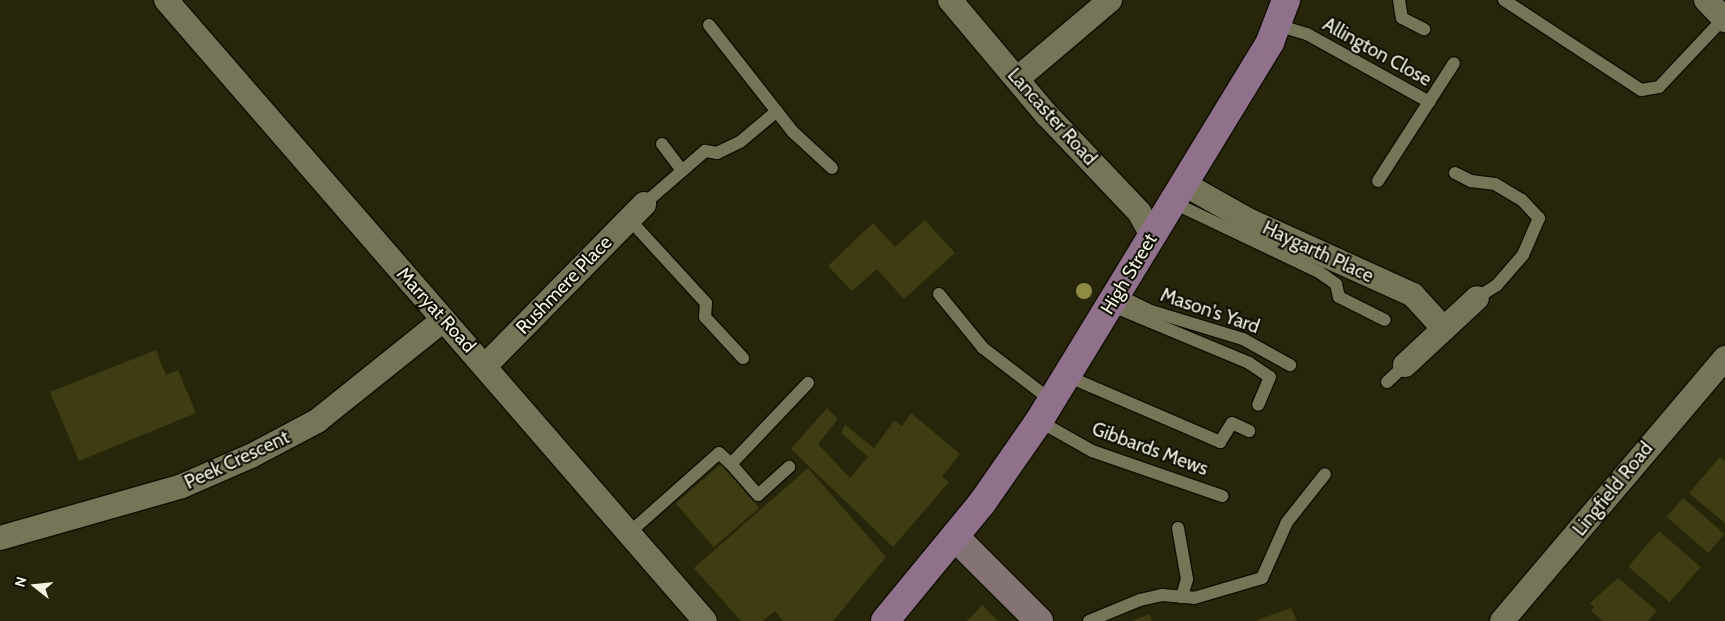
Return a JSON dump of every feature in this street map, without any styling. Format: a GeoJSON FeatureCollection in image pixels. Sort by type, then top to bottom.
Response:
{"type":"FeatureCollection","features":[{"type":"Feature","properties":{"kind":"main road","name":"High Street"},"geometry":{"type":"LineString","coordinates":[[885,621],[955,537],[1046,411],[1178,193],[1282,12]]}},
{"type":"Feature","properties":{"kind":"street","name":"Marryat Road"},"geometry":{"type":"LineString","coordinates":[[166,0],[442,320],[486,366],[704,621]]}},
{"type":"Feature","properties":{"kind":"street","name":"Lancaster Road"},"geometry":{"type":"LineString","coordinates":[[950,0],[1047,115],[1139,212],[1152,235]]}},
{"type":"Feature","properties":{"kind":"street"},"geometry":{"type":"LineString","coordinates":[[1017,79],[1110,0]]}},
{"type":"Feature","properties":{"kind":"street"},"geometry":{"type":"LineString","coordinates":[[1706,0],[1724,19]]}},
{"type":"Feature","properties":{"kind":"street","name":"Haygarth Place"},"geometry":{"type":"LineString","coordinates":[[1178,193],[1250,221],[1413,295],[1444,329]]}},
{"type":"Feature","properties":{"kind":"street","name":"Rushmere Place"},"geometry":{"type":"LineString","coordinates":[[486,366],[636,212]]}},
{"type":"Feature","properties":{"kind":"street"},"geometry":{"type":"LineString","coordinates":[[1404,365],[1478,298]]}},
{"type":"Feature","properties":{"kind":"street","name":"Peek Crescent"},"geometry":{"type":"LineString","coordinates":[[0,538],[182,486],[250,456],[317,421],[442,320]]}},
{"type":"Feature","properties":{"kind":"street","name":"Lingfield Road"},"geometry":{"type":"LineString","coordinates":[[1502,621],[1725,358]]}},
{"type":"Feature","properties":{"kind":"street"},"geometry":{"type":"LineString","coordinates":[[955,537],[1039,621]]}},
{"type":"Feature","properties":{"kind":"lane"},"geometry":{"type":"LineString","coordinates":[[1399,0],[1402,18],[1424,29]]}},
{"type":"Feature","properties":{"kind":"lane"},"geometry":{"type":"LineString","coordinates":[[1504,0],[1641,90],[1660,87],[1724,19]]}},
{"type":"Feature","properties":{"kind":"lane","name":"Allington Close"},"geometry":{"type":"LineString","coordinates":[[1282,12],[1307,34],[1429,102]]}},
{"type":"Feature","properties":{"kind":"lane"},"geometry":{"type":"LineString","coordinates":[[709,25],[777,111],[832,168]]}},
{"type":"Feature","properties":{"kind":"lane"},"geometry":{"type":"LineString","coordinates":[[1378,181],[1454,63]]}},
{"type":"Feature","properties":{"kind":"lane"},"geometry":{"type":"LineString","coordinates":[[743,358],[705,317],[706,303],[636,212],[681,169],[705,151],[717,152],[740,142],[777,111]]}},
{"type":"Feature","properties":{"kind":"lane"},"geometry":{"type":"LineString","coordinates":[[662,144],[681,169]]}},
{"type":"Feature","properties":{"kind":"lane"},"geometry":{"type":"LineString","coordinates":[[1455,173],[1471,181],[1495,184],[1522,200],[1538,218],[1524,255],[1497,285],[1478,298]]}},
{"type":"Feature","properties":{"kind":"lane"},"geometry":{"type":"LineString","coordinates":[[1178,193],[1319,272],[1336,284],[1339,297],[1385,320]]}},
{"type":"Feature","properties":{"kind":"lane","name":"Gibbards Mews"},"geometry":{"type":"LineString","coordinates":[[939,294],[983,348],[1046,411],[1092,451],[1222,496]]}},
{"type":"Feature","properties":{"kind":"lane"},"geometry":{"type":"LineString","coordinates":[[1113,299],[1249,363],[1270,377],[1258,405]]}},
{"type":"Feature","properties":{"kind":"lane","name":"Mason's Yard"},"geometry":{"type":"LineString","coordinates":[[1113,299],[1243,339],[1290,365]]}},
{"type":"Feature","properties":{"kind":"lane"},"geometry":{"type":"LineString","coordinates":[[1387,382],[1404,365]]}},
{"type":"Feature","properties":{"kind":"lane"},"geometry":{"type":"LineString","coordinates":[[1067,376],[1220,442],[1232,423],[1249,431]]}},
{"type":"Feature","properties":{"kind":"lane"},"geometry":{"type":"LineString","coordinates":[[731,464],[808,383]]}},
{"type":"Feature","properties":{"kind":"lane"},"geometry":{"type":"LineString","coordinates":[[629,533],[719,453],[758,495],[789,467]]}},
{"type":"Feature","properties":{"kind":"lane"},"geometry":{"type":"LineString","coordinates":[[1089,621],[1140,600],[1194,598],[1262,578],[1288,522],[1325,474]]}},
{"type":"Feature","properties":{"kind":"lane"},"geometry":{"type":"LineString","coordinates":[[1178,528],[1187,579],[1182,597]]}},
{"type":"Feature","properties":{"kind":"building"},"geometry":{"type":"Polygon","coordinates":[[[925,220],[955,253],[904,299],[877,269],[852,291],[828,266],[873,223],[895,247],[925,220]]]}},
{"type":"Feature","properties":{"kind":"building"},"geometry":{"type":"Polygon","coordinates":[[[156,350],[166,375],[178,370],[196,413],[79,461],[50,392],[156,350]]]}},
{"type":"Feature","properties":{"kind":"building"},"geometry":{"type":"Polygon","coordinates":[[[827,408],[838,419],[818,444],[850,478],[868,457],[841,433],[845,425],[874,448],[894,421],[902,426],[911,413],[960,454],[942,477],[949,482],[893,547],[791,449],[827,408]]]}},
{"type":"Feature","properties":{"kind":"building"},"geometry":{"type":"Polygon","coordinates":[[[1720,457],[1725,461],[1725,523],[1689,493],[1720,457]]]}},
{"type":"Feature","properties":{"kind":"building"},"geometry":{"type":"Polygon","coordinates":[[[721,464],[759,508],[714,547],[676,503],[721,464]]]}},
{"type":"Feature","properties":{"kind":"building"},"geometry":{"type":"Polygon","coordinates":[[[808,468],[886,557],[833,621],[783,621],[775,611],[763,621],[741,621],[694,568],[808,468]]]}},
{"type":"Feature","properties":{"kind":"building"},"geometry":{"type":"Polygon","coordinates":[[[1683,498],[1725,534],[1708,553],[1667,517],[1683,498]]]}},
{"type":"Feature","properties":{"kind":"building"},"geometry":{"type":"Polygon","coordinates":[[[1659,531],[1701,567],[1670,603],[1628,566],[1659,531]]]}},
{"type":"Feature","properties":{"kind":"building"},"geometry":{"type":"Polygon","coordinates":[[[1618,578],[1657,611],[1648,621],[1603,621],[1591,611],[1594,607],[1590,603],[1618,578]]]}},
{"type":"Feature","properties":{"kind":"building"},"geometry":{"type":"Polygon","coordinates":[[[982,605],[998,621],[967,621],[982,605]]]}},
{"type":"Feature","properties":{"kind":"building"},"geometry":{"type":"Polygon","coordinates":[[[1291,608],[1297,621],[1255,621],[1291,608]]]}},
{"type":"Feature","properties":{"kind":"building"},"geometry":{"type":"Polygon","coordinates":[[[1150,614],[1152,621],[1132,621],[1150,614]]]}}]}
